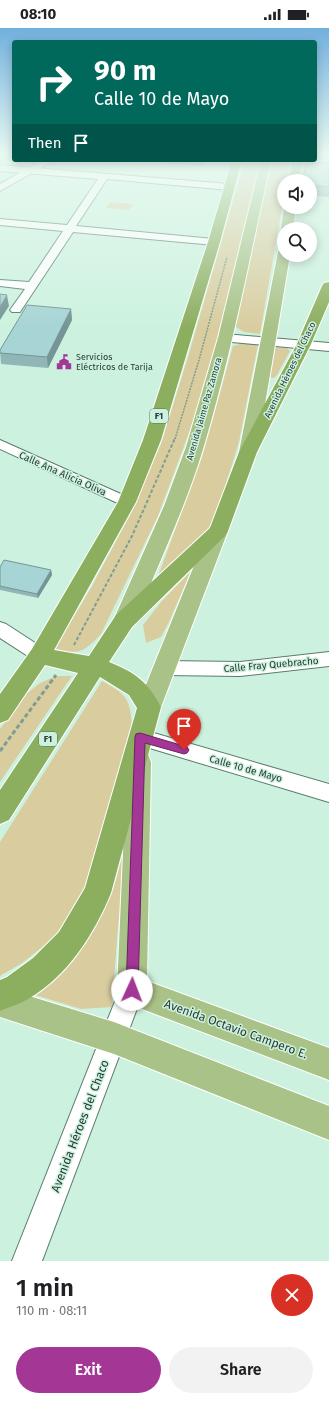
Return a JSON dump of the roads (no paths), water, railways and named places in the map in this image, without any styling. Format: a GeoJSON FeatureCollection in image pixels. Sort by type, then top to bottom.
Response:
{"type":"FeatureCollection","features":[{"type":"Feature","properties":{"kind":"highway","name":"F1"},"geometry":{"type":"LineString","coordinates":[[0,713],[40,655],[126,502],[152,440],[222,213]]}},
{"type":"Feature","properties":{"kind":"highway","name":"Avenida Héroes del Chaco"},"geometry":{"type":"LineString","coordinates":[[248,452],[304,344],[329,286]]}},
{"type":"Feature","properties":{"kind":"highway","name":"F1"},"geometry":{"type":"LineString","coordinates":[[124,621],[218,531],[248,452]]}},
{"type":"Feature","properties":{"kind":"highway","name":"Avenida Jaime Paz Zamora"},"geometry":{"type":"LineString","coordinates":[[0,812],[124,621]]}},
{"type":"Feature","properties":{"kind":"highway"},"geometry":{"type":"LineString","coordinates":[[0,996],[18,988],[44,968],[69,942],[97,893],[149,707],[137,688],[115,674],[95,666],[65,662],[40,655]]}},
{"type":"Feature","properties":{"kind":"main road","name":"Avenida Jaime Paz Zamora"},"geometry":{"type":"LineString","coordinates":[[124,621],[173,506],[195,447],[225,338],[254,213]]}},
{"type":"Feature","properties":{"kind":"main road"},"geometry":{"type":"LineString","coordinates":[[248,452],[282,262]]}},
{"type":"Feature","properties":{"kind":"main road"},"geometry":{"type":"LineString","coordinates":[[149,707],[218,531]]}},
{"type":"Feature","properties":{"kind":"main road"},"geometry":{"type":"LineString","coordinates":[[132,990],[140,737]]}},
{"type":"Feature","properties":{"kind":"main road","name":"Avenida Octavio Campero E."},"geometry":{"type":"LineString","coordinates":[[132,990],[329,1064]]}},
{"type":"Feature","properties":{"kind":"main road"},"geometry":{"type":"LineString","coordinates":[[0,1002],[114,1038],[329,1123]]}},
{"type":"Feature","properties":{"kind":"street"},"geometry":{"type":"LineString","coordinates":[[16,310],[80,213]]}},
{"type":"Feature","properties":{"kind":"street"},"geometry":{"type":"LineString","coordinates":[[0,222],[214,242]]}},
{"type":"Feature","properties":{"kind":"street"},"geometry":{"type":"LineString","coordinates":[[0,283],[32,286]]}},
{"type":"Feature","properties":{"kind":"street"},"geometry":{"type":"LineString","coordinates":[[225,338],[329,347]]}},
{"type":"Feature","properties":{"kind":"street","name":"Calle Ana Alicia Oliva"},"geometry":{"type":"LineString","coordinates":[[0,444],[126,502]]}},
{"type":"Feature","properties":{"kind":"street"},"geometry":{"type":"LineString","coordinates":[[0,629],[40,655]]}},
{"type":"Feature","properties":{"kind":"street","name":"Calle Fray Quebracho"},"geometry":{"type":"LineString","coordinates":[[164,668],[240,669],[329,659]]}},
{"type":"Feature","properties":{"kind":"street","name":"Calle 10 de Mayo"},"geometry":{"type":"LineString","coordinates":[[140,737],[329,793]]}},
{"type":"Feature","properties":{"kind":"street","name":"Avenida Héroes del Chaco"},"geometry":{"type":"LineString","coordinates":[[27,1261],[132,990]]}},
{"type":"Feature","properties":{"kind":"place","name":"Servicios Eléctricos de Tarija"},"geometry":{"type":"Point","coordinates":[64,362]}}]}
